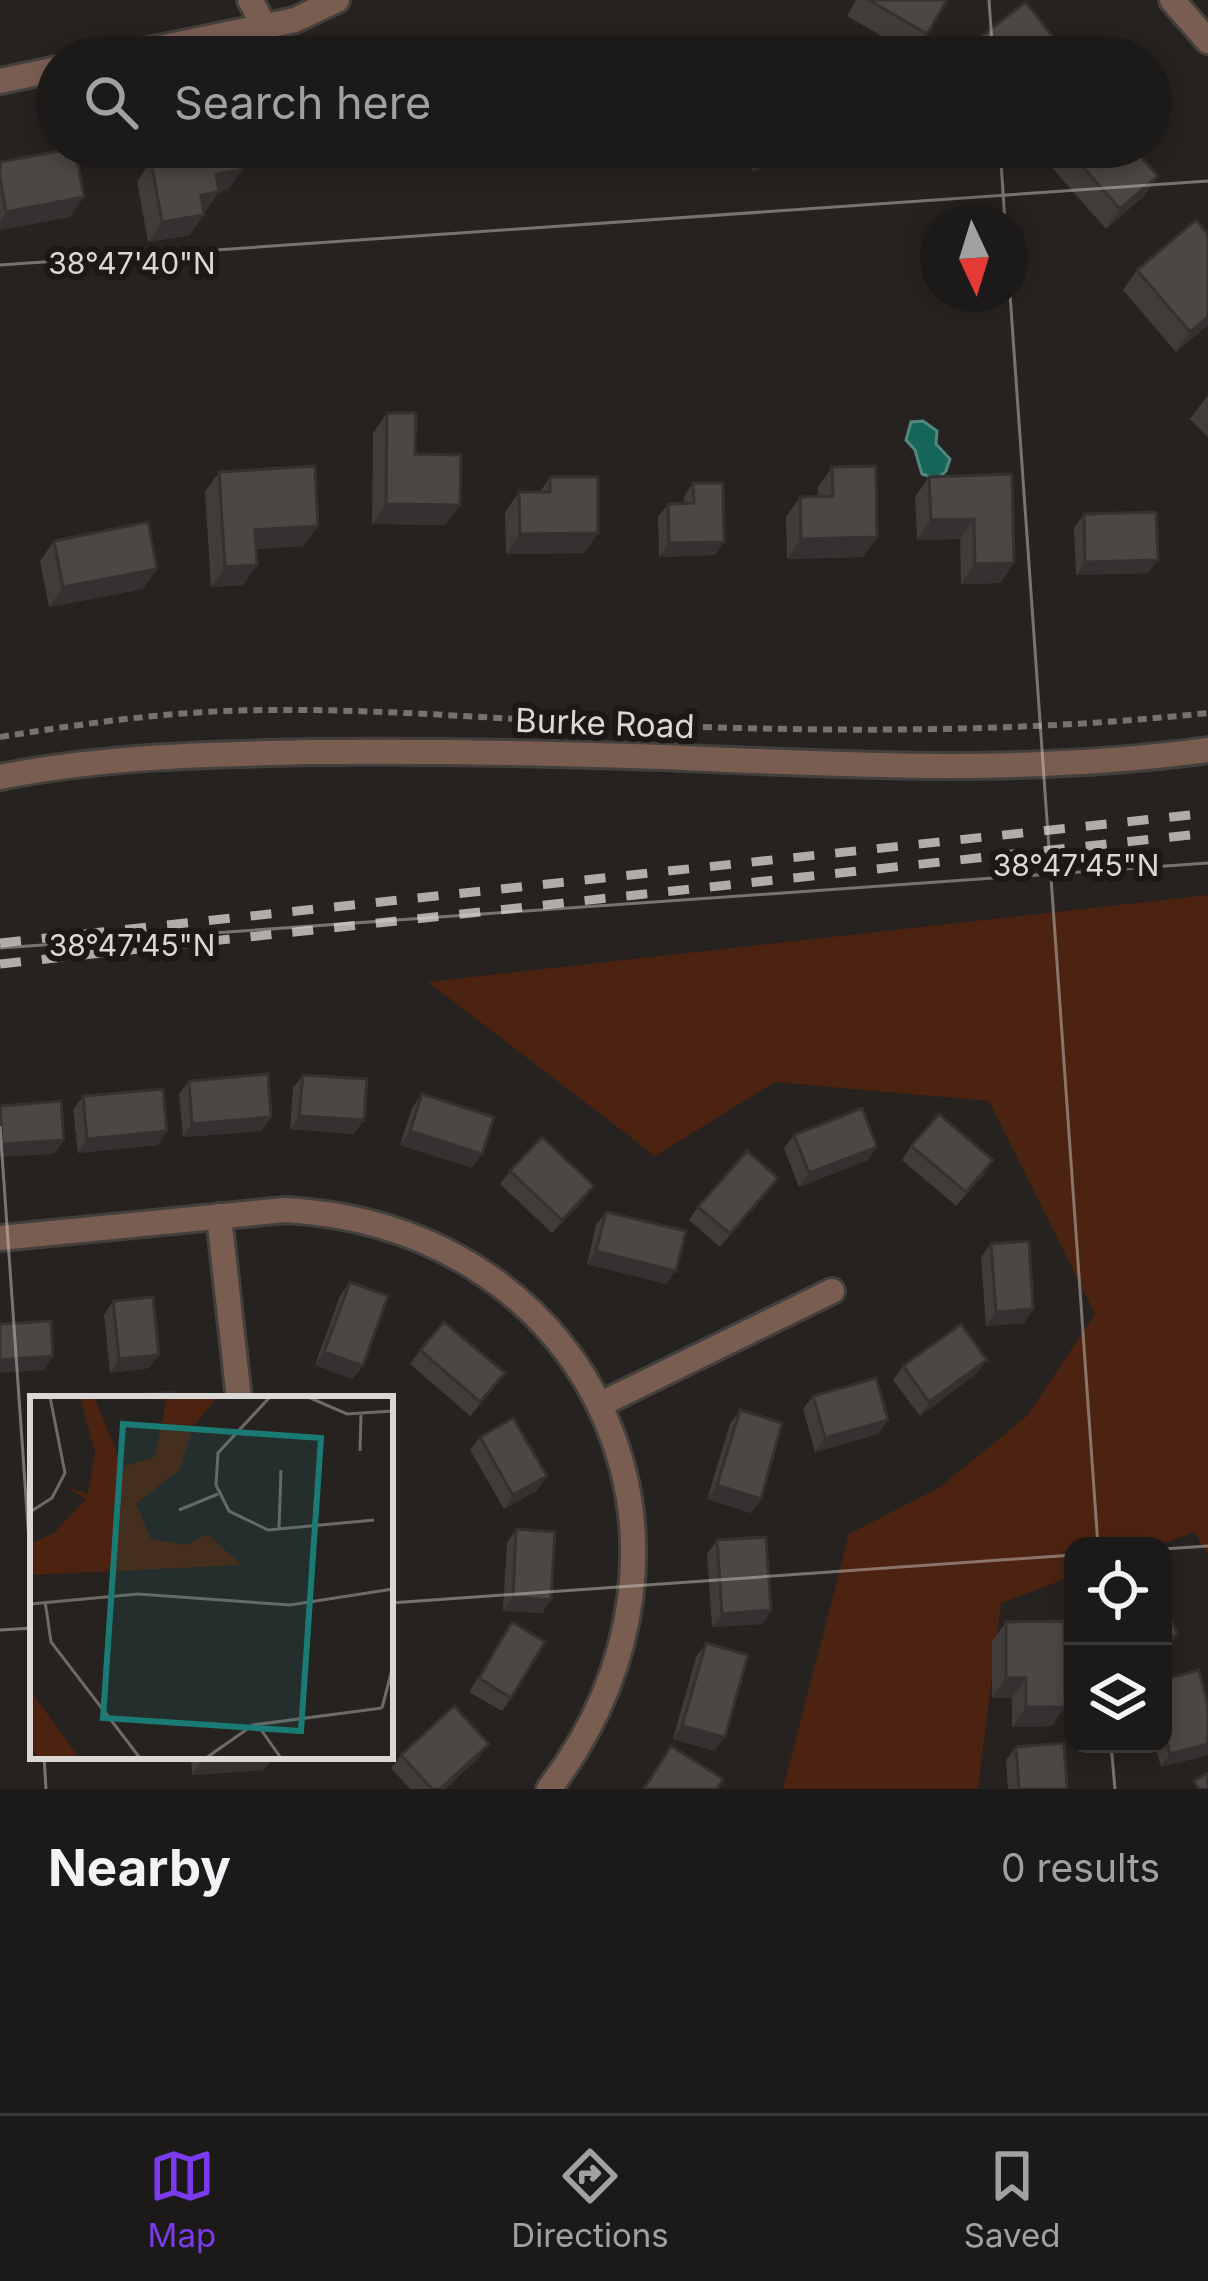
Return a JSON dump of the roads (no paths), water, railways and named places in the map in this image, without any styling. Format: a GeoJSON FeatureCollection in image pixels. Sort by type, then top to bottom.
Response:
{"type":"FeatureCollection","features":[{"type":"Feature","properties":{"kind":"street"},"geometry":{"type":"LineString","coordinates":[[250,0],[266,27]]}},
{"type":"Feature","properties":{"kind":"street"},"geometry":{"type":"LineString","coordinates":[[221,36],[295,20],[337,0]]}},
{"type":"Feature","properties":{"kind":"street"},"geometry":{"type":"LineString","coordinates":[[1172,0],[1208,41]]}},
{"type":"Feature","properties":{"kind":"street"},"geometry":{"type":"LineString","coordinates":[[0,81],[36,73]]}},
{"type":"Feature","properties":{"kind":"street","name":"Burke Road"},"geometry":{"type":"LineString","coordinates":[[0,777],[116,761],[231,753],[441,751],[950,768],[1045,766],[1208,750]]}},
{"type":"Feature","properties":{"kind":"street"},"geometry":{"type":"LineString","coordinates":[[0,1238],[285,1210],[328,1212],[384,1224],[437,1244],[486,1273],[526,1306],[560,1344],[601,1404],[619,1456],[632,1527],[629,1615],[608,1690],[590,1728],[549,1789]]}},
{"type":"Feature","properties":{"kind":"street"},"geometry":{"type":"LineString","coordinates":[[219,1216],[239,1396]]}},
{"type":"Feature","properties":{"kind":"street"},"geometry":{"type":"LineString","coordinates":[[601,1404],[832,1291]]}},
{"type":"Feature","properties":{"kind":"railway"},"geometry":{"type":"LineString","coordinates":[[0,943],[1208,813]]}},
{"type":"Feature","properties":{"kind":"railway"},"geometry":{"type":"LineString","coordinates":[[0,964],[1208,833]]}}]}
